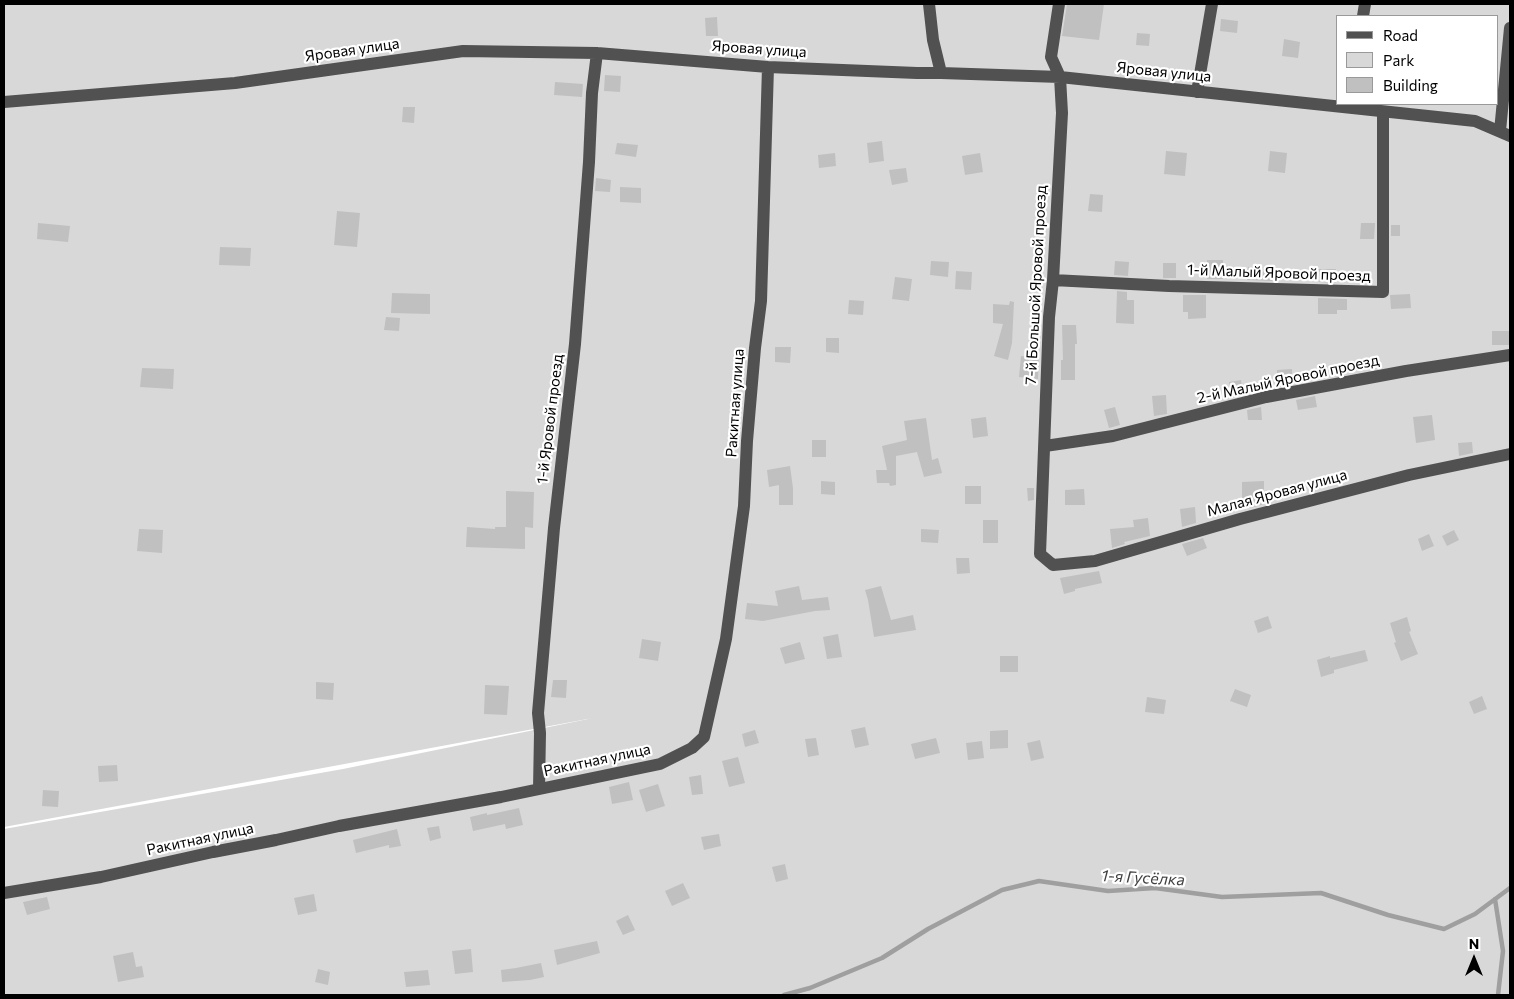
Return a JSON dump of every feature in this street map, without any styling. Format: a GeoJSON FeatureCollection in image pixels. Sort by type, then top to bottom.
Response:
{"type":"FeatureCollection","features":[{"type":"Feature","properties":{"kind":"street"},"geometry":{"type":"LineString","coordinates":[[931,4],[932,40],[941,72]]}},
{"type":"Feature","properties":{"kind":"street","name":"7-й Большой Яровой проезд"},"geometry":{"type":"LineString","coordinates":[[1053,565],[1040,554],[1049,316],[1053,280],[1062,113],[1060,77],[1051,57],[1059,4]]}},
{"type":"Feature","properties":{"kind":"street"},"geometry":{"type":"LineString","coordinates":[[1197,92],[1212,4]]}},
{"type":"Feature","properties":{"kind":"street"},"geometry":{"type":"LineString","coordinates":[[1505,134],[1510,28]]}},
{"type":"Feature","properties":{"kind":"street","name":"Яровая улица"},"geometry":{"type":"LineString","coordinates":[[4,102],[235,83],[463,51],[597,53],[768,67],[1060,77],[1336,104]]}},
{"type":"Feature","properties":{"kind":"street","name":"1-й Яровой проезд"},"geometry":{"type":"LineString","coordinates":[[539,789],[540,733],[538,713],[554,528],[574,344],[589,162],[592,93],[597,53]]}},
{"type":"Feature","properties":{"kind":"street","name":"Ракитная улица"},"geometry":{"type":"LineString","coordinates":[[4,893],[100,877],[339,826],[426,811],[660,764],[692,748],[704,737],[726,639],[744,506],[747,441],[761,301],[768,67]]}},
{"type":"Feature","properties":{"kind":"street","name":"Яровая улица"},"geometry":{"type":"LineString","coordinates":[[1353,106],[1383,112],[1476,121],[1505,134]]}},
{"type":"Feature","properties":{"kind":"street","name":"1-й Малый Яровой проезд"},"geometry":{"type":"LineString","coordinates":[[1053,280],[1169,286],[1383,292],[1383,112]]}},
{"type":"Feature","properties":{"kind":"street","name":"2-й Малый Яровой проезд"},"geometry":{"type":"LineString","coordinates":[[1045,446],[1114,436],[1266,397],[1406,371],[1510,356]]}},
{"type":"Feature","properties":{"kind":"street","name":"Малая Яровая улица"},"geometry":{"type":"LineString","coordinates":[[1053,565],[1095,561],[1240,519],[1409,476],[1510,454]]}},
{"type":"Feature","properties":{"kind":"green space"},"geometry":{"type":"Polygon","coordinates":[[[4,4],[1510,4],[1510,995],[4,995],[4,829],[343,769],[593,718],[4,827],[4,4]]]}},
{"type":"Feature","properties":{"kind":"building"},"geometry":{"type":"Polygon","coordinates":[[[1067,4],[1104,4],[1099,40],[1062,36],[1067,4]]]}},
{"type":"Feature","properties":{"kind":"building"},"geometry":{"type":"Polygon","coordinates":[[[717,17],[718,36],[706,36],[705,18],[717,17]]]}},
{"type":"Feature","properties":{"kind":"building"},"geometry":{"type":"Polygon","coordinates":[[[1221,19],[1238,21],[1237,33],[1220,31],[1221,19]]]}},
{"type":"Feature","properties":{"kind":"building"},"geometry":{"type":"Polygon","coordinates":[[[1137,33],[1150,34],[1149,46],[1136,45],[1137,33]]]}},
{"type":"Feature","properties":{"kind":"building"},"geometry":{"type":"Polygon","coordinates":[[[1284,39],[1300,42],[1298,58],[1282,56],[1284,39]]]}},
{"type":"Feature","properties":{"kind":"building"},"geometry":{"type":"Polygon","coordinates":[[[605,75],[621,76],[620,92],[604,91],[605,75]]]}},
{"type":"Feature","properties":{"kind":"building"},"geometry":{"type":"Polygon","coordinates":[[[555,82],[583,84],[582,97],[554,95],[555,82]]]}},
{"type":"Feature","properties":{"kind":"building"},"geometry":{"type":"Polygon","coordinates":[[[403,107],[415,107],[414,123],[402,122],[403,107]]]}},
{"type":"Feature","properties":{"kind":"building"},"geometry":{"type":"Polygon","coordinates":[[[882,141],[884,161],[869,163],[867,143],[882,141]]]}},
{"type":"Feature","properties":{"kind":"building"},"geometry":{"type":"Polygon","coordinates":[[[617,143],[638,145],[636,157],[615,154],[617,143]]]}},
{"type":"Feature","properties":{"kind":"building"},"geometry":{"type":"Polygon","coordinates":[[[1166,151],[1187,153],[1185,176],[1164,174],[1166,151]]]}},
{"type":"Feature","properties":{"kind":"building"},"geometry":{"type":"Polygon","coordinates":[[[1270,151],[1287,153],[1285,173],[1268,171],[1270,151]]]}},
{"type":"Feature","properties":{"kind":"building"},"geometry":{"type":"Polygon","coordinates":[[[835,153],[836,166],[819,168],[818,155],[835,153]]]}},
{"type":"Feature","properties":{"kind":"building"},"geometry":{"type":"Polygon","coordinates":[[[980,153],[983,172],[965,175],[962,156],[980,153]]]}},
{"type":"Feature","properties":{"kind":"building"},"geometry":{"type":"Polygon","coordinates":[[[906,168],[908,182],[892,185],[889,170],[906,168]]]}},
{"type":"Feature","properties":{"kind":"building"},"geometry":{"type":"Polygon","coordinates":[[[596,178],[611,180],[610,192],[595,191],[596,178]]]}},
{"type":"Feature","properties":{"kind":"building"},"geometry":{"type":"Polygon","coordinates":[[[620,187],[641,188],[641,203],[620,202],[620,187]]]}},
{"type":"Feature","properties":{"kind":"building"},"geometry":{"type":"Polygon","coordinates":[[[1090,194],[1103,195],[1102,212],[1088,211],[1090,194]]]}},
{"type":"Feature","properties":{"kind":"building"},"geometry":{"type":"Polygon","coordinates":[[[337,211],[360,213],[357,247],[334,245],[337,211]]]}},
{"type":"Feature","properties":{"kind":"building"},"geometry":{"type":"Polygon","coordinates":[[[38,223],[70,226],[68,242],[37,239],[38,223]]]}},
{"type":"Feature","properties":{"kind":"building"},"geometry":{"type":"Polygon","coordinates":[[[1361,223],[1375,223],[1374,239],[1360,239],[1361,223]]]}},
{"type":"Feature","properties":{"kind":"building"},"geometry":{"type":"Polygon","coordinates":[[[1391,225],[1400,225],[1400,236],[1391,236],[1391,225]]]}},
{"type":"Feature","properties":{"kind":"building"},"geometry":{"type":"Polygon","coordinates":[[[220,247],[251,248],[250,266],[219,265],[220,247]]]}},
{"type":"Feature","properties":{"kind":"building"},"geometry":{"type":"Polygon","coordinates":[[[1207,260],[1223,260],[1223,279],[1207,279],[1207,260]]]}},
{"type":"Feature","properties":{"kind":"building"},"geometry":{"type":"Polygon","coordinates":[[[931,261],[949,262],[948,277],[930,275],[931,261]]]}},
{"type":"Feature","properties":{"kind":"building"},"geometry":{"type":"Polygon","coordinates":[[[1115,261],[1129,262],[1128,276],[1114,275],[1115,261]]]}},
{"type":"Feature","properties":{"kind":"building"},"geometry":{"type":"Polygon","coordinates":[[[1163,263],[1176,263],[1176,278],[1163,278],[1163,263]]]}},
{"type":"Feature","properties":{"kind":"building"},"geometry":{"type":"Polygon","coordinates":[[[1248,267],[1273,270],[1272,281],[1247,280],[1248,267]]]}},
{"type":"Feature","properties":{"kind":"building"},"geometry":{"type":"Polygon","coordinates":[[[1319,269],[1336,269],[1336,283],[1319,282],[1319,269]]]}},
{"type":"Feature","properties":{"kind":"building"},"geometry":{"type":"Polygon","coordinates":[[[956,271],[972,272],[971,290],[955,289],[956,271]]]}},
{"type":"Feature","properties":{"kind":"building"},"geometry":{"type":"Polygon","coordinates":[[[895,277],[912,279],[909,301],[892,299],[895,277]]]}},
{"type":"Feature","properties":{"kind":"building"},"geometry":{"type":"Polygon","coordinates":[[[1117,291],[1127,292],[1127,300],[1134,300],[1134,324],[1116,323],[1117,291]]]}},
{"type":"Feature","properties":{"kind":"building"},"geometry":{"type":"Polygon","coordinates":[[[392,293],[430,294],[430,314],[391,313],[392,293]]]}},
{"type":"Feature","properties":{"kind":"building"},"geometry":{"type":"Polygon","coordinates":[[[1410,294],[1411,308],[1391,309],[1390,295],[1410,294]]]}},
{"type":"Feature","properties":{"kind":"building"},"geometry":{"type":"Polygon","coordinates":[[[1183,295],[1206,295],[1206,318],[1188,319],[1188,312],[1183,312],[1183,295]]]}},
{"type":"Feature","properties":{"kind":"building"},"geometry":{"type":"Polygon","coordinates":[[[1318,298],[1347,299],[1347,310],[1337,310],[1337,314],[1318,314],[1318,298]]]}},
{"type":"Feature","properties":{"kind":"building"},"geometry":{"type":"Polygon","coordinates":[[[849,300],[864,301],[863,315],[848,314],[849,300]]]}},
{"type":"Feature","properties":{"kind":"building"},"geometry":{"type":"Polygon","coordinates":[[[1010,301],[1014,302],[1012,343],[1008,360],[994,356],[1003,324],[993,323],[993,304],[1009,305],[1010,301]]]}},
{"type":"Feature","properties":{"kind":"building"},"geometry":{"type":"Polygon","coordinates":[[[386,317],[400,318],[399,331],[384,330],[386,317]]]}},
{"type":"Feature","properties":{"kind":"building"},"geometry":{"type":"Polygon","coordinates":[[[1062,325],[1076,325],[1075,380],[1061,380],[1061,360],[1063,360],[1062,325]]]}},
{"type":"Feature","properties":{"kind":"building"},"geometry":{"type":"Polygon","coordinates":[[[1492,331],[1510,331],[1510,345],[1492,345],[1492,331]]]}},
{"type":"Feature","properties":{"kind":"building"},"geometry":{"type":"Polygon","coordinates":[[[826,338],[839,338],[839,353],[826,352],[826,338]]]}},
{"type":"Feature","properties":{"kind":"building"},"geometry":{"type":"Polygon","coordinates":[[[775,347],[791,347],[790,363],[775,362],[775,347]]]}},
{"type":"Feature","properties":{"kind":"building"},"geometry":{"type":"Polygon","coordinates":[[[1021,356],[1039,358],[1038,379],[1019,377],[1021,356]]]}},
{"type":"Feature","properties":{"kind":"building"},"geometry":{"type":"Polygon","coordinates":[[[142,368],[174,369],[173,389],[140,387],[142,368]]]}},
{"type":"Feature","properties":{"kind":"building"},"geometry":{"type":"Polygon","coordinates":[[[1292,369],[1292,384],[1277,386],[1277,370],[1292,369]]]}},
{"type":"Feature","properties":{"kind":"building"},"geometry":{"type":"Polygon","coordinates":[[[1241,380],[1243,395],[1231,397],[1229,382],[1241,380]]]}},
{"type":"Feature","properties":{"kind":"building"},"geometry":{"type":"Polygon","coordinates":[[[1166,395],[1167,414],[1154,416],[1152,396],[1166,395]]]}},
{"type":"Feature","properties":{"kind":"building"},"geometry":{"type":"Polygon","coordinates":[[[1315,396],[1317,407],[1298,410],[1296,400],[1315,396]]]}},
{"type":"Feature","properties":{"kind":"building"},"geometry":{"type":"Polygon","coordinates":[[[1115,407],[1120,425],[1109,428],[1104,410],[1115,407]]]}},
{"type":"Feature","properties":{"kind":"building"},"geometry":{"type":"Polygon","coordinates":[[[1261,407],[1262,420],[1248,420],[1247,410],[1261,407]]]}},
{"type":"Feature","properties":{"kind":"building"},"geometry":{"type":"Polygon","coordinates":[[[1432,415],[1435,440],[1416,443],[1413,417],[1432,415]]]}},
{"type":"Feature","properties":{"kind":"building"},"geometry":{"type":"Polygon","coordinates":[[[986,417],[988,436],[973,438],[971,419],[986,417]]]}},
{"type":"Feature","properties":{"kind":"building"},"geometry":{"type":"Polygon","coordinates":[[[926,418],[932,460],[938,458],[942,473],[924,477],[917,452],[896,456],[896,485],[890,486],[889,483],[877,483],[876,470],[887,470],[882,446],[907,440],[904,421],[926,418]]]}},
{"type":"Feature","properties":{"kind":"building"},"geometry":{"type":"Polygon","coordinates":[[[812,440],[826,440],[826,457],[812,457],[812,440]]]}},
{"type":"Feature","properties":{"kind":"building"},"geometry":{"type":"Polygon","coordinates":[[[1472,442],[1473,453],[1459,456],[1458,443],[1472,442]]]}},
{"type":"Feature","properties":{"kind":"building"},"geometry":{"type":"Polygon","coordinates":[[[790,466],[793,505],[779,505],[779,485],[769,487],[767,470],[790,466]]]}},
{"type":"Feature","properties":{"kind":"building"},"geometry":{"type":"Polygon","coordinates":[[[821,481],[835,482],[835,495],[821,494],[821,481]]]}},
{"type":"Feature","properties":{"kind":"building"},"geometry":{"type":"Polygon","coordinates":[[[1264,481],[1264,504],[1251,508],[1242,508],[1242,482],[1264,481]]]}},
{"type":"Feature","properties":{"kind":"building"},"geometry":{"type":"Polygon","coordinates":[[[965,486],[981,486],[981,504],[965,504],[965,486]]]}},
{"type":"Feature","properties":{"kind":"building"},"geometry":{"type":"Polygon","coordinates":[[[1027,488],[1034,488],[1034,500],[1028,501],[1027,488]]]}},
{"type":"Feature","properties":{"kind":"building"},"geometry":{"type":"Polygon","coordinates":[[[1084,489],[1085,505],[1065,505],[1065,490],[1084,489]]]}},
{"type":"Feature","properties":{"kind":"building"},"geometry":{"type":"Polygon","coordinates":[[[506,491],[534,492],[533,528],[525,527],[525,549],[466,547],[467,527],[495,529],[495,527],[506,527],[506,491]]]}},
{"type":"Feature","properties":{"kind":"building"},"geometry":{"type":"Polygon","coordinates":[[[1195,507],[1196,523],[1182,527],[1180,509],[1195,507]]]}},
{"type":"Feature","properties":{"kind":"building"},"geometry":{"type":"Polygon","coordinates":[[[1148,518],[1150,536],[1124,542],[1125,544],[1112,548],[1110,529],[1134,527],[1133,520],[1148,518]]]}},
{"type":"Feature","properties":{"kind":"building"},"geometry":{"type":"Polygon","coordinates":[[[983,520],[998,520],[998,543],[983,543],[983,520]]]}},
{"type":"Feature","properties":{"kind":"building"},"geometry":{"type":"Polygon","coordinates":[[[139,529],[163,530],[162,553],[137,551],[139,529]]]}},
{"type":"Feature","properties":{"kind":"building"},"geometry":{"type":"Polygon","coordinates":[[[921,529],[939,530],[938,543],[921,542],[921,529]]]}},
{"type":"Feature","properties":{"kind":"building"},"geometry":{"type":"Polygon","coordinates":[[[1454,530],[1459,540],[1447,546],[1442,536],[1454,530]]]}},
{"type":"Feature","properties":{"kind":"building"},"geometry":{"type":"Polygon","coordinates":[[[1429,534],[1434,546],[1422,551],[1418,539],[1429,534]]]}},
{"type":"Feature","properties":{"kind":"building"},"geometry":{"type":"Polygon","coordinates":[[[1203,538],[1207,548],[1187,556],[1182,544],[1203,538]]]}},
{"type":"Feature","properties":{"kind":"building"},"geometry":{"type":"Polygon","coordinates":[[[956,558],[969,558],[970,573],[957,574],[956,558]]]}},
{"type":"Feature","properties":{"kind":"building"},"geometry":{"type":"Polygon","coordinates":[[[1099,571],[1102,583],[1075,589],[1075,591],[1064,594],[1060,578],[1099,571]]]}},
{"type":"Feature","properties":{"kind":"building"},"geometry":{"type":"Polygon","coordinates":[[[799,586],[802,600],[828,597],[830,610],[763,621],[745,619],[747,603],[778,606],[775,591],[799,586]]]}},
{"type":"Feature","properties":{"kind":"building"},"geometry":{"type":"Polygon","coordinates":[[[881,586],[891,620],[913,615],[916,630],[874,637],[865,590],[881,586]]]}},
{"type":"Feature","properties":{"kind":"building"},"geometry":{"type":"Polygon","coordinates":[[[1268,616],[1272,628],[1258,633],[1254,621],[1268,616]]]}},
{"type":"Feature","properties":{"kind":"building"},"geometry":{"type":"Polygon","coordinates":[[[1407,617],[1411,631],[1409,632],[1418,654],[1401,661],[1394,643],[1396,642],[1390,623],[1407,617]]]}},
{"type":"Feature","properties":{"kind":"building"},"geometry":{"type":"Polygon","coordinates":[[[838,634],[842,657],[827,659],[823,637],[838,634]]]}},
{"type":"Feature","properties":{"kind":"building"},"geometry":{"type":"Polygon","coordinates":[[[642,639],[661,642],[658,661],[639,658],[642,639]]]}},
{"type":"Feature","properties":{"kind":"building"},"geometry":{"type":"Polygon","coordinates":[[[800,642],[805,659],[785,664],[780,648],[800,642]]]}},
{"type":"Feature","properties":{"kind":"building"},"geometry":{"type":"Polygon","coordinates":[[[1365,650],[1368,661],[1334,670],[1334,673],[1321,677],[1317,660],[1365,650]]]}},
{"type":"Feature","properties":{"kind":"building"},"geometry":{"type":"Polygon","coordinates":[[[1000,656],[1018,656],[1018,672],[1000,672],[1000,656]]]}},
{"type":"Feature","properties":{"kind":"building"},"geometry":{"type":"Polygon","coordinates":[[[553,680],[567,680],[566,698],[551,697],[553,680]]]}},
{"type":"Feature","properties":{"kind":"building"},"geometry":{"type":"Polygon","coordinates":[[[316,682],[334,683],[333,700],[316,699],[316,682]]]}},
{"type":"Feature","properties":{"kind":"building"},"geometry":{"type":"Polygon","coordinates":[[[485,685],[509,686],[507,715],[484,714],[485,685]]]}},
{"type":"Feature","properties":{"kind":"building"},"geometry":{"type":"Polygon","coordinates":[[[1235,689],[1251,695],[1247,707],[1230,701],[1235,689]]]}},
{"type":"Feature","properties":{"kind":"building"},"geometry":{"type":"Polygon","coordinates":[[[1482,696],[1487,709],[1474,714],[1469,702],[1482,696]]]}},
{"type":"Feature","properties":{"kind":"building"},"geometry":{"type":"Polygon","coordinates":[[[1147,697],[1166,700],[1164,714],[1145,712],[1147,697]]]}},
{"type":"Feature","properties":{"kind":"building"},"geometry":{"type":"Polygon","coordinates":[[[865,727],[869,745],[855,748],[851,730],[865,727]]]}},
{"type":"Feature","properties":{"kind":"building"},"geometry":{"type":"Polygon","coordinates":[[[755,730],[759,743],[745,747],[742,734],[755,730]]]}},
{"type":"Feature","properties":{"kind":"building"},"geometry":{"type":"Polygon","coordinates":[[[1008,730],[1008,748],[990,749],[990,731],[1008,730]]]}},
{"type":"Feature","properties":{"kind":"building"},"geometry":{"type":"Polygon","coordinates":[[[816,738],[819,755],[808,757],[805,739],[816,738]]]}},
{"type":"Feature","properties":{"kind":"building"},"geometry":{"type":"Polygon","coordinates":[[[936,738],[940,753],[915,759],[911,744],[936,738]]]}},
{"type":"Feature","properties":{"kind":"building"},"geometry":{"type":"Polygon","coordinates":[[[1040,740],[1044,758],[1031,761],[1027,743],[1040,740]]]}},
{"type":"Feature","properties":{"kind":"building"},"geometry":{"type":"Polygon","coordinates":[[[982,741],[984,758],[968,760],[966,743],[982,741]]]}},
{"type":"Feature","properties":{"kind":"building"},"geometry":{"type":"Polygon","coordinates":[[[738,757],[745,783],[729,787],[722,761],[738,757]]]}},
{"type":"Feature","properties":{"kind":"building"},"geometry":{"type":"Polygon","coordinates":[[[117,765],[118,781],[99,782],[98,766],[117,765]]]}},
{"type":"Feature","properties":{"kind":"building"},"geometry":{"type":"Polygon","coordinates":[[[701,775],[703,794],[692,795],[689,777],[701,775]]]}},
{"type":"Feature","properties":{"kind":"building"},"geometry":{"type":"Polygon","coordinates":[[[629,782],[633,800],[612,804],[609,787],[629,782]]]}},
{"type":"Feature","properties":{"kind":"building"},"geometry":{"type":"Polygon","coordinates":[[[658,784],[665,806],[646,812],[639,790],[658,784]]]}},
{"type":"Feature","properties":{"kind":"building"},"geometry":{"type":"Polygon","coordinates":[[[43,790],[59,791],[58,807],[42,806],[43,790]]]}},
{"type":"Feature","properties":{"kind":"building"},"geometry":{"type":"Polygon","coordinates":[[[519,808],[523,825],[506,829],[505,824],[473,831],[470,817],[519,808]]]}},
{"type":"Feature","properties":{"kind":"building"},"geometry":{"type":"Polygon","coordinates":[[[439,826],[441,838],[430,841],[427,828],[439,826]]]}},
{"type":"Feature","properties":{"kind":"building"},"geometry":{"type":"Polygon","coordinates":[[[397,829],[401,846],[389,848],[389,845],[356,853],[353,840],[397,829]]]}},
{"type":"Feature","properties":{"kind":"building"},"geometry":{"type":"Polygon","coordinates":[[[719,834],[721,846],[704,850],[701,837],[719,834]]]}},
{"type":"Feature","properties":{"kind":"building"},"geometry":{"type":"Polygon","coordinates":[[[785,864],[788,879],[776,882],[772,867],[785,864]]]}},
{"type":"Feature","properties":{"kind":"building"},"geometry":{"type":"Polygon","coordinates":[[[683,883],[690,898],[672,906],[665,891],[683,883]]]}},
{"type":"Feature","properties":{"kind":"building"},"geometry":{"type":"Polygon","coordinates":[[[314,894],[317,911],[298,915],[294,898],[314,894]]]}},
{"type":"Feature","properties":{"kind":"building"},"geometry":{"type":"Polygon","coordinates":[[[47,897],[50,909],[27,915],[23,902],[47,897]]]}},
{"type":"Feature","properties":{"kind":"building"},"geometry":{"type":"Polygon","coordinates":[[[628,915],[635,930],[623,935],[616,921],[628,915]]]}},
{"type":"Feature","properties":{"kind":"building"},"geometry":{"type":"Polygon","coordinates":[[[597,941],[600,953],[557,965],[554,950],[597,941]]]}},
{"type":"Feature","properties":{"kind":"building"},"geometry":{"type":"Polygon","coordinates":[[[471,949],[473,972],[455,974],[452,951],[471,949]]]}},
{"type":"Feature","properties":{"kind":"building"},"geometry":{"type":"Polygon","coordinates":[[[133,952],[136,967],[142,966],[144,977],[118,982],[113,956],[133,952]]]}},
{"type":"Feature","properties":{"kind":"building"},"geometry":{"type":"Polygon","coordinates":[[[541,963],[544,977],[502,982],[501,970],[541,963]]]}},
{"type":"Feature","properties":{"kind":"building"},"geometry":{"type":"Polygon","coordinates":[[[318,969],[330,972],[328,985],[315,982],[318,969]]]}},
{"type":"Feature","properties":{"kind":"building"},"geometry":{"type":"Polygon","coordinates":[[[428,970],[430,985],[406,987],[404,972],[428,970]]]}},
{"type":"Feature","properties":{"kind":"waterway","name":"1-я Гусёлка"},"geometry":{"type":"LineString","coordinates":[[784,995],[810,988],[882,958],[928,929],[1002,890],[1039,881],[1108,891],[1155,888],[1222,897],[1321,893],[1388,915],[1444,929],[1475,914],[1510,888]]}},
{"type":"Feature","properties":{"kind":"waterway"},"geometry":{"type":"LineString","coordinates":[[1495,899],[1503,951],[1498,995]]}}]}
